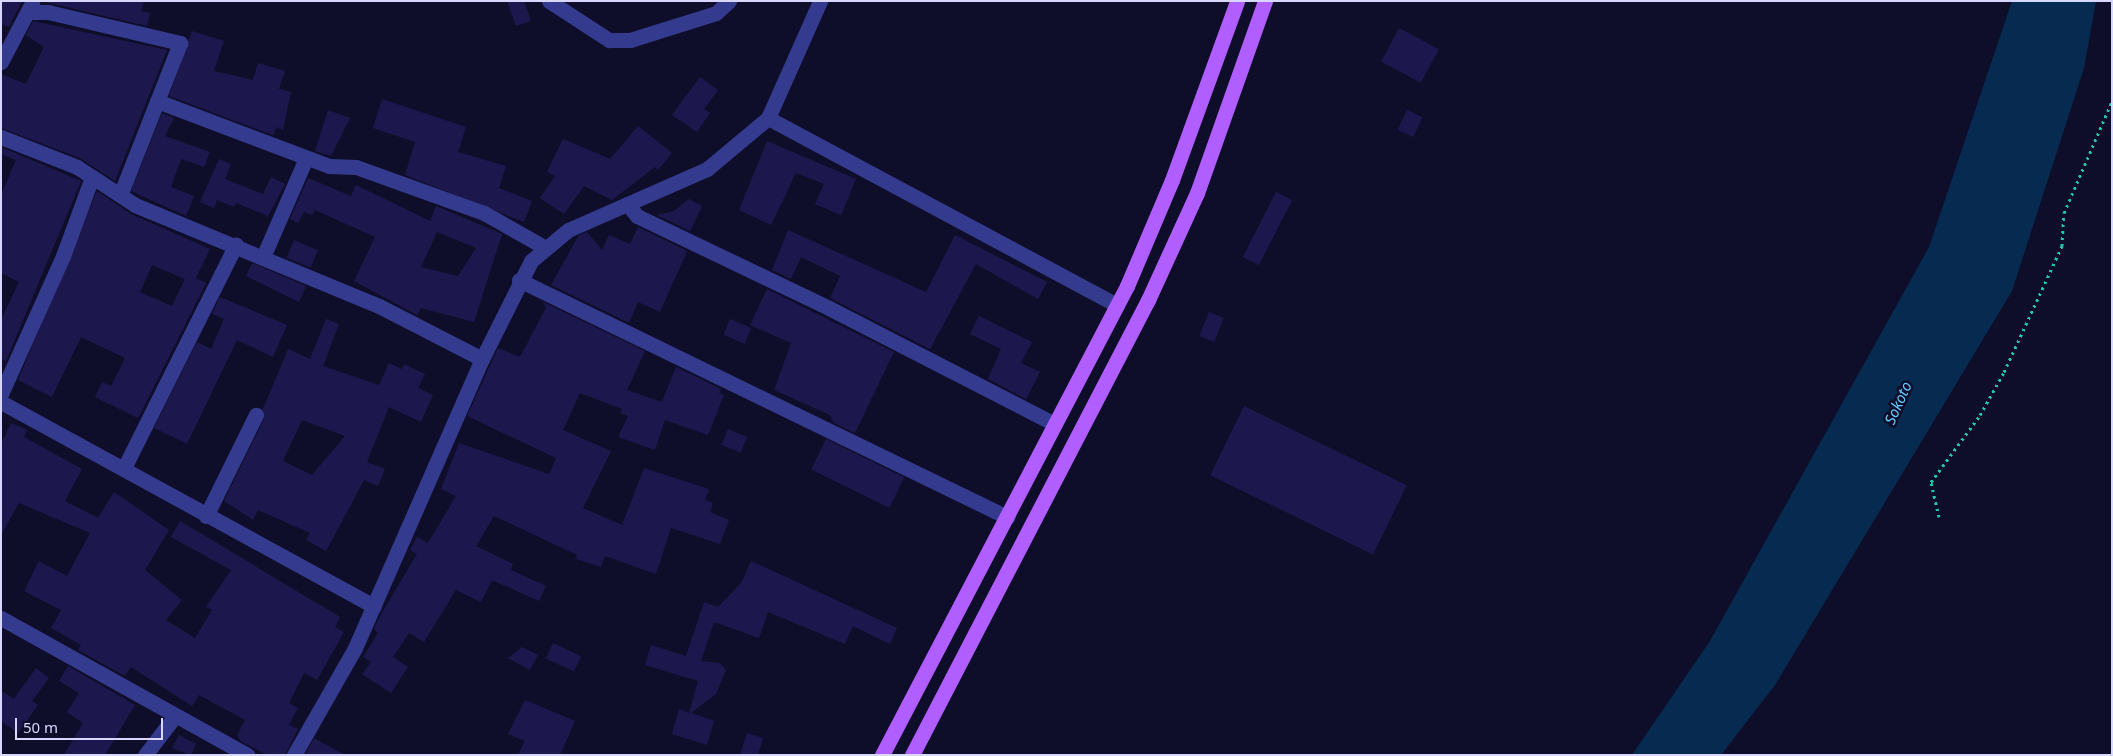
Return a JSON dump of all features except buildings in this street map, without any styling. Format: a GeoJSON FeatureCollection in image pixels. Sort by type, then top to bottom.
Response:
{"type":"FeatureCollection","features":[{"type":"Feature","properties":{"kind":"main road"},"geometry":{"type":"LineString","coordinates":[[882,755],[1117,305],[1172,180],[1237,1]]}},
{"type":"Feature","properties":{"kind":"main road"},"geometry":{"type":"LineString","coordinates":[[912,755],[1148,300],[1197,193],[1265,1]]}},
{"type":"Feature","properties":{"kind":"street"},"geometry":{"type":"LineString","coordinates":[[549,1],[609,40],[630,40],[716,13],[730,1]]}},
{"type":"Feature","properties":{"kind":"street"},"geometry":{"type":"LineString","coordinates":[[294,755],[374,606],[482,359],[519,280],[544,247],[568,230],[707,170],[768,118],[820,1]]}},
{"type":"Feature","properties":{"kind":"street"},"geometry":{"type":"LineString","coordinates":[[1,62],[31,6],[48,12],[180,43],[120,195]]}},
{"type":"Feature","properties":{"kind":"street"},"geometry":{"type":"LineString","coordinates":[[157,101],[329,166],[356,167],[484,213],[544,247]]}},
{"type":"Feature","properties":{"kind":"street"},"geometry":{"type":"LineString","coordinates":[[768,118],[1117,305]]}},
{"type":"Feature","properties":{"kind":"street"},"geometry":{"type":"LineString","coordinates":[[1,136],[92,176],[120,195],[236,244],[300,277],[379,306],[482,359]]}},
{"type":"Feature","properties":{"kind":"street"},"geometry":{"type":"LineString","coordinates":[[262,257],[306,158]]}},
{"type":"Feature","properties":{"kind":"street"},"geometry":{"type":"LineString","coordinates":[[92,176],[63,256],[3,405],[124,468],[206,516],[374,606]]}},
{"type":"Feature","properties":{"kind":"street"},"geometry":{"type":"LineString","coordinates":[[627,204],[636,216],[829,308],[1056,424]]}},
{"type":"Feature","properties":{"kind":"street"},"geometry":{"type":"LineString","coordinates":[[124,468],[236,244]]}},
{"type":"Feature","properties":{"kind":"street"},"geometry":{"type":"LineString","coordinates":[[519,280],[1006,517]]}},
{"type":"Feature","properties":{"kind":"street"},"geometry":{"type":"LineString","coordinates":[[206,516],[256,415]]}},
{"type":"Feature","properties":{"kind":"street"},"geometry":{"type":"LineString","coordinates":[[1,618],[247,755]]}},
{"type":"Feature","properties":{"kind":"street"},"geometry":{"type":"LineString","coordinates":[[145,755],[175,716]]}},
{"type":"Feature","properties":{"kind":"path"},"geometry":{"type":"LineString","coordinates":[[1939,517],[1930,482],[1980,415],[2004,372],[2062,246],[2064,214],[2112,101]]}},
{"type":"Feature","properties":{"kind":"water","name":"Sokoto"},"geometry":{"type":"Polygon","coordinates":[[[2012,1],[2096,1],[2084,68],[2012,291],[1775,685],[1721,755],[1632,755],[1710,641],[1929,247],[2012,1]]]}}]}
